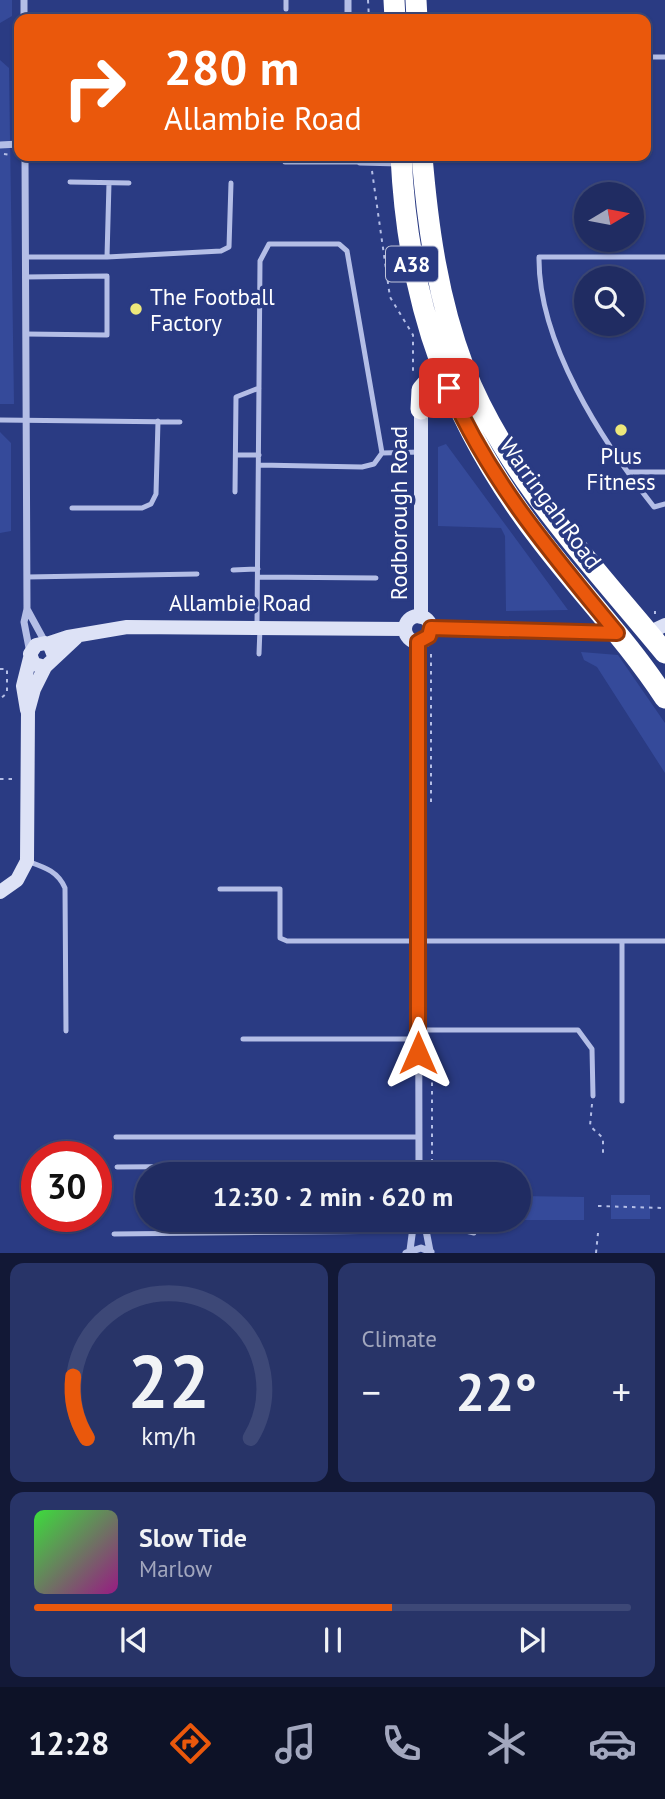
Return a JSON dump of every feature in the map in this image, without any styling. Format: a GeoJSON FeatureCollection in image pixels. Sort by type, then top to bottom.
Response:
{"type":"FeatureCollection","features":[{"type":"Feature","properties":{"kind":"highway","name":"Warringah Road"},"geometry":{"type":"LineString","coordinates":[[401,161],[407,234],[417,293],[441,368],[467,428],[509,499],[617,633],[665,698]]}},
{"type":"Feature","properties":{"kind":"highway","name":"Warringah Road"},"geometry":{"type":"LineString","coordinates":[[422,161],[429,228],[442,296],[470,380],[530,488],[658,624],[665,653]]}},
{"type":"Feature","properties":{"kind":"highway"},"geometry":{"type":"LineString","coordinates":[[421,409],[422,390],[441,368]]}},
{"type":"Feature","properties":{"kind":"highway"},"geometry":{"type":"LineString","coordinates":[[617,633],[658,624]]}},
{"type":"Feature","properties":{"kind":"main road","name":"Rodborough Road"},"geometry":{"type":"LineString","coordinates":[[421,409],[421,617]]}},
{"type":"Feature","properties":{"kind":"main road"},"geometry":{"type":"LineString","coordinates":[[421,617],[428,621],[431,628],[429,636],[418,642],[407,637],[405,629],[410,619],[421,617]]}},
{"type":"Feature","properties":{"kind":"main road","name":"Allambie Road"},"geometry":{"type":"LineString","coordinates":[[48,652],[68,636],[76,638],[102,629],[127,627],[405,629]]}},
{"type":"Feature","properties":{"kind":"main road"},"geometry":{"type":"LineString","coordinates":[[431,628],[617,633]]}},
{"type":"Feature","properties":{"kind":"main road"},"geometry":{"type":"LineString","coordinates":[[0,892],[17,880],[27,861],[28,711],[23,686],[30,656],[36,645],[48,652]]}},
{"type":"Feature","properties":{"kind":"main road"},"geometry":{"type":"LineString","coordinates":[[30,656],[37,666],[48,652]]}},
{"type":"Feature","properties":{"kind":"main road"},"geometry":{"type":"LineString","coordinates":[[28,711],[48,652]]}},
{"type":"Feature","properties":{"kind":"street"},"geometry":{"type":"LineString","coordinates":[[25,161],[27,609],[24,622],[30,656]]}},
{"type":"Feature","properties":{"kind":"street"},"geometry":{"type":"LineString","coordinates":[[363,161],[371,164],[394,161]]}},
{"type":"Feature","properties":{"kind":"street"},"geometry":{"type":"LineString","coordinates":[[27,609],[48,652]]}},
{"type":"Feature","properties":{"kind":"street"},"geometry":{"type":"LineString","coordinates":[[418,642],[419,1162]]}},
{"type":"Feature","properties":{"kind":"street"},"geometry":{"type":"LineString","coordinates":[[412,1232],[408,1251],[421,1248],[431,1252]]}},
{"type":"Feature","properties":{"kind":"street"},"geometry":{"type":"LineString","coordinates":[[427,1232],[431,1252]]}},
{"type":"Feature","properties":{"kind":"lane"},"geometry":{"type":"LineString","coordinates":[[286,0],[286,14]]}},
{"type":"Feature","properties":{"kind":"lane"},"geometry":{"type":"LineString","coordinates":[[285,161],[309,161]]}},
{"type":"Feature","properties":{"kind":"lane"},"geometry":{"type":"LineString","coordinates":[[70,182],[130,183]]}},
{"type":"Feature","properties":{"kind":"lane"},"geometry":{"type":"LineString","coordinates":[[107,257],[109,183]]}},
{"type":"Feature","properties":{"kind":"lane"},"geometry":{"type":"LineString","coordinates":[[25,257],[107,257],[221,251],[229,247],[231,183]]}},
{"type":"Feature","properties":{"kind":"lane"},"geometry":{"type":"LineString","coordinates":[[258,465],[362,467],[374,464],[382,453],[347,251],[339,244],[270,244],[260,261],[258,465],[259,654]]}},
{"type":"Feature","properties":{"kind":"lane"},"geometry":{"type":"LineString","coordinates":[[665,257],[539,257],[538,288],[562,356],[597,427],[654,507],[665,504]]}},
{"type":"Feature","properties":{"kind":"lane"},"geometry":{"type":"LineString","coordinates":[[25,277],[107,276],[107,335],[26,334]]}},
{"type":"Feature","properties":{"kind":"lane"},"geometry":{"type":"LineString","coordinates":[[235,492],[236,397],[259,388]]}},
{"type":"Feature","properties":{"kind":"lane"},"geometry":{"type":"LineString","coordinates":[[0,420],[180,422]]}},
{"type":"Feature","properties":{"kind":"lane"},"geometry":{"type":"LineString","coordinates":[[72,508],[142,508],[151,504],[156,494],[158,421]]}},
{"type":"Feature","properties":{"kind":"lane"},"geometry":{"type":"LineString","coordinates":[[382,453],[422,452]]}},
{"type":"Feature","properties":{"kind":"lane"},"geometry":{"type":"LineString","coordinates":[[236,455],[259,456]]}},
{"type":"Feature","properties":{"kind":"lane"},"geometry":{"type":"LineString","coordinates":[[628,472],[665,472]]}},
{"type":"Feature","properties":{"kind":"lane"},"geometry":{"type":"LineString","coordinates":[[233,570],[258,569]]}},
{"type":"Feature","properties":{"kind":"lane"},"geometry":{"type":"LineString","coordinates":[[27,577],[197,574]]}},
{"type":"Feature","properties":{"kind":"lane"},"geometry":{"type":"LineString","coordinates":[[258,577],[376,578]]}},
{"type":"Feature","properties":{"kind":"lane"},"geometry":{"type":"LineString","coordinates":[[27,861],[49,868],[61,878],[65,888],[66,1031]]}},
{"type":"Feature","properties":{"kind":"lane"},"geometry":{"type":"LineString","coordinates":[[220,889],[280,889],[280,938],[287,941],[665,941]]}},
{"type":"Feature","properties":{"kind":"lane"},"geometry":{"type":"LineString","coordinates":[[622,941],[622,1101]]}},
{"type":"Feature","properties":{"kind":"lane"},"geometry":{"type":"LineString","coordinates":[[418,1030],[578,1030],[592,1049],[593,1096]]}},
{"type":"Feature","properties":{"kind":"lane"},"geometry":{"type":"LineString","coordinates":[[243,1040],[418,1039]]}},
{"type":"Feature","properties":{"kind":"lane"},"geometry":{"type":"LineString","coordinates":[[116,1137],[419,1137]]}},
{"type":"Feature","properties":{"kind":"lane"},"geometry":{"type":"LineString","coordinates":[[117,1167],[135,1167]]}},
{"type":"Feature","properties":{"kind":"lane"},"geometry":{"type":"LineString","coordinates":[[114,1234],[313,1232]]}},
{"type":"Feature","properties":{"kind":"path"},"geometry":{"type":"LineString","coordinates":[[0,153],[11,155]]}},
{"type":"Feature","properties":{"kind":"path"},"geometry":{"type":"LineString","coordinates":[[371,164],[390,297],[413,335],[413,373],[419,378]]}},
{"type":"Feature","properties":{"kind":"path"},"geometry":{"type":"LineString","coordinates":[[431,653],[431,805]]}},
{"type":"Feature","properties":{"kind":"path"},"geometry":{"type":"LineString","coordinates":[[0,669],[6,669],[7,693],[0,699]]}},
{"type":"Feature","properties":{"kind":"path"},"geometry":{"type":"LineString","coordinates":[[0,779],[16,779]]}},
{"type":"Feature","properties":{"kind":"path"},"geometry":{"type":"LineString","coordinates":[[432,1057],[432,1162]]}},
{"type":"Feature","properties":{"kind":"path"},"geometry":{"type":"LineString","coordinates":[[593,1096],[590,1126],[603,1138],[603,1155]]}},
{"type":"Feature","properties":{"kind":"path"},"geometry":{"type":"LineString","coordinates":[[598,1206],[662,1208]]}},
{"type":"Feature","properties":{"kind":"path"},"geometry":{"type":"LineString","coordinates":[[596,1253],[598,1233]]}},
{"type":"Feature","properties":{"kind":"shaded area"},"geometry":{"type":"Polygon","coordinates":[[[0,0],[12,0],[12,16],[0,23],[0,0]]]}},
{"type":"Feature","properties":{"kind":"shaded area"},"geometry":{"type":"Polygon","coordinates":[[[0,60],[9,68],[14,404],[0,404],[0,60]]]}},
{"type":"Feature","properties":{"kind":"shaded area"},"geometry":{"type":"Polygon","coordinates":[[[0,432],[11,443],[11,531],[0,533],[0,432]]]}},
{"type":"Feature","properties":{"kind":"shaded area"},"geometry":{"type":"Polygon","coordinates":[[[446,444],[568,610],[506,611],[505,536],[501,528],[438,526],[438,447],[446,444]]]}},
{"type":"Feature","properties":{"kind":"shaded area"},"geometry":{"type":"Polygon","coordinates":[[[581,652],[618,655],[665,723],[665,773],[597,667],[584,660],[581,652]]]}},
{"type":"Feature","properties":{"kind":"shaded area"},"geometry":{"type":"Polygon","coordinates":[[[611,1195],[650,1195],[650,1219],[611,1219],[611,1195]]]}},
{"type":"Feature","properties":{"kind":"shaded area"},"geometry":{"type":"Polygon","coordinates":[[[531,1196],[584,1197],[584,1220],[531,1220],[531,1196]]]}},
{"type":"Feature","properties":{"kind":"place","name":"The Football Factory"},"geometry":{"type":"Point","coordinates":[136,309]}},
{"type":"Feature","properties":{"kind":"place","name":"Plus Fitness"},"geometry":{"type":"Point","coordinates":[621,430]}},
{"type":"Feature","properties":{"kind":"route"},"geometry":{"type":"LineString","coordinates":[[418,1053],[418,642],[429,636],[431,628],[558,634],[617,633],[509,499],[467,428],[449,388]]}}]}
